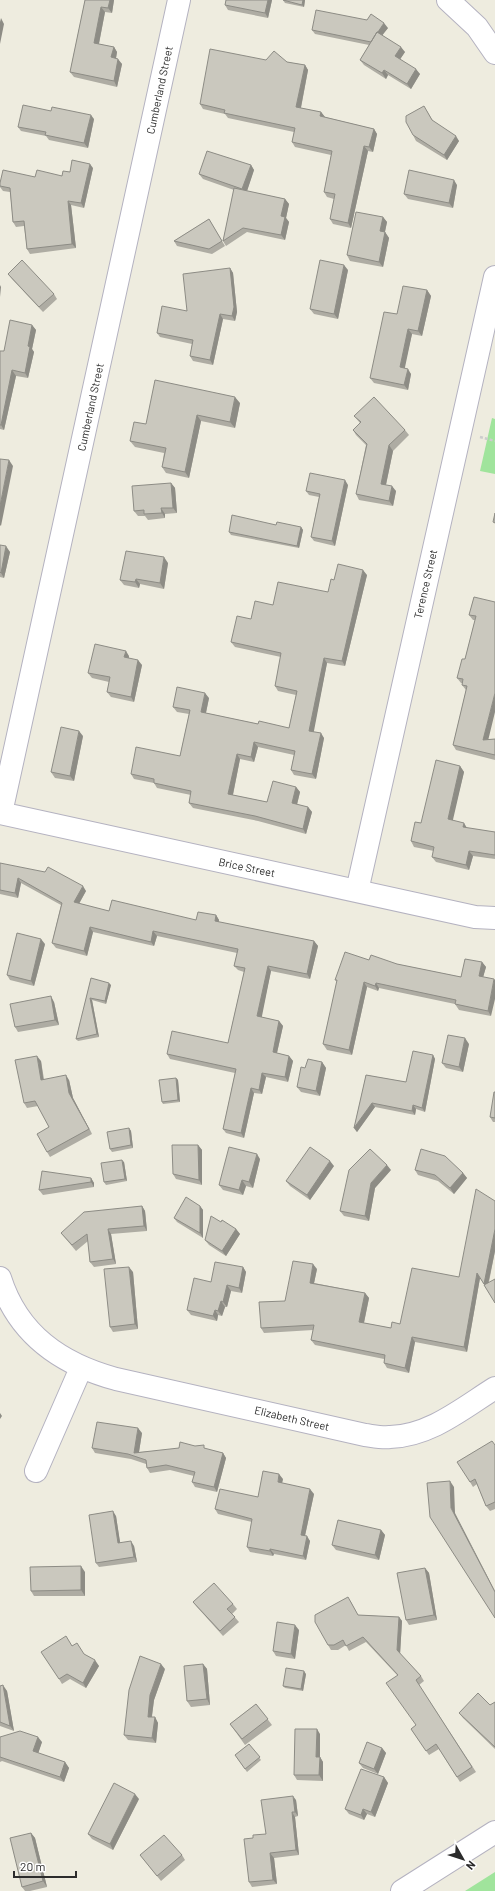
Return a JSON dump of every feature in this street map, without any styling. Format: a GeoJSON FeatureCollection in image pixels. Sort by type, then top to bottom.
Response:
{"type":"FeatureCollection","features":[{"type":"Feature","properties":{"kind":"street","name":"Cumberland Street"},"geometry":{"type":"LineString","coordinates":[[1,813],[179,0]]}},
{"type":"Feature","properties":{"kind":"street"},"geometry":{"type":"LineString","coordinates":[[448,0],[477,27],[495,53]]}},
{"type":"Feature","properties":{"kind":"street","name":"Terence Street"},"geometry":{"type":"LineString","coordinates":[[357,891],[495,277]]}},
{"type":"Feature","properties":{"kind":"street","name":"Brice Street"},"geometry":{"type":"LineString","coordinates":[[1,813],[475,917],[495,918]]}},
{"type":"Feature","properties":{"kind":"street","name":"Elizabeth Street"},"geometry":{"type":"LineString","coordinates":[[0,1278],[5,1292],[18,1316],[37,1339],[58,1355],[81,1368],[116,1379],[365,1435],[389,1438],[412,1434],[436,1425],[495,1388]]}},
{"type":"Feature","properties":{"kind":"street"},"geometry":{"type":"LineString","coordinates":[[36,1471],[81,1368]]}},
{"type":"Feature","properties":{"kind":"street"},"geometry":{"type":"LineString","coordinates":[[402,1891],[495,1832]]}},
{"type":"Feature","properties":{"kind":"green space"},"geometry":{"type":"Polygon","coordinates":[[[492,418],[495,419],[495,474],[480,471],[492,418]]]}},
{"type":"Feature","properties":{"kind":"green space"},"geometry":{"type":"Polygon","coordinates":[[[495,1872],[495,1891],[465,1891],[495,1872]]]}},
{"type":"Feature","properties":{"kind":"building"},"geometry":{"type":"Polygon","coordinates":[[[85,0],[110,0],[108,8],[101,7],[94,43],[114,47],[111,57],[118,59],[114,81],[70,72],[85,0]]]}},
{"type":"Feature","properties":{"kind":"building"},"geometry":{"type":"Polygon","coordinates":[[[226,0],[268,0],[265,13],[225,5],[226,0]]]}},
{"type":"Feature","properties":{"kind":"building"},"geometry":{"type":"Polygon","coordinates":[[[283,0],[303,0],[302,5],[283,0]]]}},
{"type":"Feature","properties":{"kind":"building"},"geometry":{"type":"Polygon","coordinates":[[[316,10],[367,20],[371,14],[384,23],[371,42],[312,30],[316,10]]]}},
{"type":"Feature","properties":{"kind":"building"},"geometry":{"type":"Polygon","coordinates":[[[377,32],[401,47],[395,56],[416,69],[407,84],[384,70],[382,73],[360,60],[377,32]]]}},
{"type":"Feature","properties":{"kind":"building"},"geometry":{"type":"Polygon","coordinates":[[[210,49],[266,60],[274,51],[287,62],[305,65],[296,107],[321,112],[320,116],[374,129],[369,147],[364,146],[348,223],[330,219],[335,194],[324,192],[332,151],[292,142],[295,128],[224,113],[225,110],[200,104],[210,49]]]}},
{"type":"Feature","properties":{"kind":"building"},"geometry":{"type":"Polygon","coordinates":[[[23,105],[51,111],[52,107],[91,115],[84,143],[45,135],[46,132],[18,127],[23,105]]]}},
{"type":"Feature","properties":{"kind":"building"},"geometry":{"type":"Polygon","coordinates":[[[424,106],[432,120],[456,136],[444,155],[413,135],[406,122],[406,116],[424,106]]]}},
{"type":"Feature","properties":{"kind":"building"},"geometry":{"type":"Polygon","coordinates":[[[207,151],[251,165],[242,189],[199,174],[207,151]]]}},
{"type":"Feature","properties":{"kind":"building"},"geometry":{"type":"Polygon","coordinates":[[[72,160],[90,164],[81,203],[68,201],[72,244],[27,249],[24,221],[13,222],[10,188],[0,186],[3,170],[35,177],[37,170],[62,176],[63,171],[70,172],[72,160]]]}},
{"type":"Feature","properties":{"kind":"building"},"geometry":{"type":"Polygon","coordinates":[[[409,170],[454,180],[449,203],[404,194],[409,170]]]}},
{"type":"Feature","properties":{"kind":"building"},"geometry":{"type":"Polygon","coordinates":[[[234,188],[285,199],[281,216],[285,217],[281,235],[243,228],[223,241],[234,188]]]}},
{"type":"Feature","properties":{"kind":"building"},"geometry":{"type":"Polygon","coordinates":[[[356,212],[383,217],[380,231],[385,232],[379,262],[347,255],[356,212]]]}},
{"type":"Feature","properties":{"kind":"building"},"geometry":{"type":"Polygon","coordinates":[[[209,219],[222,241],[209,249],[174,241],[209,219]]]}},
{"type":"Feature","properties":{"kind":"building"},"geometry":{"type":"Polygon","coordinates":[[[22,260],[54,294],[39,307],[8,274],[22,260]]]}},
{"type":"Feature","properties":{"kind":"building"},"geometry":{"type":"Polygon","coordinates":[[[320,260],[344,265],[334,314],[310,309],[320,260]]]}},
{"type":"Feature","properties":{"kind":"building"},"geometry":{"type":"Polygon","coordinates":[[[230,268],[234,307],[232,316],[220,314],[210,360],[190,356],[193,340],[157,333],[162,306],[187,311],[183,274],[230,268]]]}},
{"type":"Feature","properties":{"kind":"building"},"geometry":{"type":"Polygon","coordinates":[[[403,286],[427,290],[418,331],[408,329],[400,367],[408,369],[404,385],[370,378],[384,312],[397,314],[403,286]]]}},
{"type":"Feature","properties":{"kind":"building"},"geometry":{"type":"Polygon","coordinates":[[[10,320],[32,325],[28,346],[30,347],[25,373],[12,370],[0,425],[0,351],[4,351],[10,320]]]}},
{"type":"Feature","properties":{"kind":"building"},"geometry":{"type":"Polygon","coordinates":[[[155,380],[235,397],[230,422],[197,415],[185,472],[162,467],[166,448],[130,441],[134,422],[146,424],[155,380]]]}},
{"type":"Feature","properties":{"kind":"building"},"geometry":{"type":"Polygon","coordinates":[[[374,397],[405,430],[389,445],[381,484],[392,486],[389,501],[356,494],[367,444],[353,430],[361,422],[354,416],[374,397]]]}},
{"type":"Feature","properties":{"kind":"building"},"geometry":{"type":"Polygon","coordinates":[[[0,459],[9,460],[0,506],[0,459]]]}},
{"type":"Feature","properties":{"kind":"building"},"geometry":{"type":"Polygon","coordinates":[[[310,473],[345,480],[332,541],[311,537],[320,494],[306,491],[310,473]]]}},
{"type":"Feature","properties":{"kind":"building"},"geometry":{"type":"Polygon","coordinates":[[[171,483],[173,508],[161,508],[162,513],[144,514],[144,510],[134,511],[132,486],[171,483]]]}},
{"type":"Feature","properties":{"kind":"building"},"geometry":{"type":"Polygon","coordinates":[[[232,515],[276,525],[277,522],[301,527],[297,546],[229,532],[232,515]]]}},
{"type":"Feature","properties":{"kind":"building"},"geometry":{"type":"Polygon","coordinates":[[[0,545],[6,546],[1,573],[0,572],[0,545]]]}},
{"type":"Feature","properties":{"kind":"building"},"geometry":{"type":"Polygon","coordinates":[[[126,551],[164,557],[160,583],[136,579],[135,582],[120,580],[126,551]]]}},
{"type":"Feature","properties":{"kind":"building"},"geometry":{"type":"Polygon","coordinates":[[[338,564],[363,570],[342,661],[324,658],[309,731],[321,733],[312,774],[291,770],[295,751],[254,742],[251,757],[237,754],[228,794],[267,802],[273,781],[296,787],[292,803],[308,807],[303,829],[255,816],[189,803],[191,791],[154,783],[154,779],[131,774],[136,747],[180,756],[190,710],[173,707],[177,687],[205,693],[201,712],[258,724],[259,721],[289,728],[297,691],[275,686],[281,653],[231,642],[237,616],[251,619],[255,601],[273,605],[278,582],[328,592],[331,579],[334,580],[338,564]]]}},
{"type":"Feature","properties":{"kind":"building"},"geometry":{"type":"Polygon","coordinates":[[[474,597],[495,602],[495,693],[483,740],[495,739],[495,755],[453,745],[467,686],[462,685],[463,679],[457,678],[462,659],[465,659],[476,616],[469,615],[474,597]]]}},
{"type":"Feature","properties":{"kind":"building"},"geometry":{"type":"Polygon","coordinates":[[[95,644],[126,651],[124,657],[138,660],[131,697],[107,692],[110,677],[88,673],[95,644]]]}},
{"type":"Feature","properties":{"kind":"building"},"geometry":{"type":"Polygon","coordinates":[[[61,727],[79,731],[70,776],[51,772],[61,727]]]}},
{"type":"Feature","properties":{"kind":"building"},"geometry":{"type":"Polygon","coordinates":[[[436,760],[460,766],[448,819],[464,823],[463,827],[495,832],[495,855],[469,851],[466,865],[432,857],[434,847],[411,841],[415,822],[421,823],[436,760]]]}},
{"type":"Feature","properties":{"kind":"building"},"geometry":{"type":"Polygon","coordinates":[[[0,863],[45,872],[48,867],[83,886],[74,902],[109,911],[112,900],[196,920],[198,912],[216,915],[215,921],[314,941],[307,974],[268,966],[257,1016],[279,1021],[273,1052],[289,1056],[285,1077],[262,1073],[259,1090],[251,1088],[241,1133],[223,1129],[236,1069],[167,1054],[172,1031],[228,1043],[245,968],[234,966],[238,949],[153,931],[151,942],[90,927],[84,951],[52,943],[62,903],[18,878],[15,893],[0,890],[0,863]]]}},
{"type":"Feature","properties":{"kind":"building"},"geometry":{"type":"Polygon","coordinates":[[[17,933],[41,939],[31,981],[7,975],[17,933]]]}},
{"type":"Feature","properties":{"kind":"building"},"geometry":{"type":"Polygon","coordinates":[[[345,952],[369,960],[371,955],[397,964],[461,977],[465,959],[482,962],[479,976],[494,979],[488,1011],[455,1004],[456,1000],[376,983],[375,986],[364,982],[349,1050],[323,1044],[337,980],[335,980],[345,952]]]}},
{"type":"Feature","properties":{"kind":"building"},"geometry":{"type":"Polygon","coordinates":[[[91,978],[109,983],[105,1001],[90,998],[97,1034],[76,1039],[91,978]]]}},
{"type":"Feature","properties":{"kind":"building"},"geometry":{"type":"Polygon","coordinates":[[[51,996],[55,1020],[15,1027],[10,1004],[51,996]]]}},
{"type":"Feature","properties":{"kind":"building"},"geometry":{"type":"Polygon","coordinates":[[[448,1035],[465,1038],[459,1067],[442,1063],[448,1035]]]}},
{"type":"Feature","properties":{"kind":"building"},"geometry":{"type":"Polygon","coordinates":[[[413,1051],[433,1055],[422,1108],[413,1105],[412,1111],[372,1103],[354,1128],[366,1075],[406,1082],[413,1051]]]}},
{"type":"Feature","properties":{"kind":"building"},"geometry":{"type":"Polygon","coordinates":[[[37,1056],[41,1080],[66,1075],[69,1093],[89,1129],[47,1152],[37,1134],[49,1127],[35,1101],[24,1103],[15,1060],[37,1056]]]}},
{"type":"Feature","properties":{"kind":"building"},"geometry":{"type":"Polygon","coordinates":[[[308,1059],[322,1062],[316,1091],[297,1087],[301,1067],[305,1068],[308,1059]]]}},
{"type":"Feature","properties":{"kind":"building"},"geometry":{"type":"Polygon","coordinates":[[[176,1078],[178,1100],[162,1102],[159,1080],[176,1078]]]}},
{"type":"Feature","properties":{"kind":"building"},"geometry":{"type":"Polygon","coordinates":[[[495,1092],[495,1118],[490,1117],[495,1092]]]}},
{"type":"Feature","properties":{"kind":"building"},"geometry":{"type":"Polygon","coordinates":[[[129,1128],[131,1145],[110,1149],[107,1132],[129,1128]]]}},
{"type":"Feature","properties":{"kind":"building"},"geometry":{"type":"Polygon","coordinates":[[[172,1145],[198,1145],[199,1180],[173,1174],[172,1145]]]}},
{"type":"Feature","properties":{"kind":"building"},"geometry":{"type":"Polygon","coordinates":[[[229,1147],[257,1154],[249,1182],[242,1180],[239,1190],[219,1185],[229,1147]]]}},
{"type":"Feature","properties":{"kind":"building"},"geometry":{"type":"Polygon","coordinates":[[[310,1147],[330,1161],[307,1195],[286,1181],[310,1147]]]}},
{"type":"Feature","properties":{"kind":"building"},"geometry":{"type":"Polygon","coordinates":[[[370,1149],[387,1165],[371,1183],[365,1216],[340,1211],[349,1170],[370,1149]]]}},
{"type":"Feature","properties":{"kind":"building"},"geometry":{"type":"Polygon","coordinates":[[[421,1149],[445,1156],[463,1173],[450,1188],[435,1175],[415,1170],[421,1149]]]}},
{"type":"Feature","properties":{"kind":"building"},"geometry":{"type":"Polygon","coordinates":[[[122,1160],[125,1179],[104,1182],[101,1163],[122,1160]]]}},
{"type":"Feature","properties":{"kind":"building"},"geometry":{"type":"Polygon","coordinates":[[[42,1171],[91,1178],[91,1182],[39,1190],[42,1171]]]}},
{"type":"Feature","properties":{"kind":"building"},"geometry":{"type":"Polygon","coordinates":[[[476,1189],[495,1201],[495,1229],[484,1284],[477,1273],[464,1347],[412,1337],[405,1368],[384,1363],[385,1355],[311,1340],[314,1325],[261,1328],[259,1302],[285,1301],[293,1261],[313,1264],[310,1283],[365,1293],[359,1322],[391,1328],[392,1322],[400,1324],[412,1268],[459,1277],[476,1189]]]}},
{"type":"Feature","properties":{"kind":"building"},"geometry":{"type":"Polygon","coordinates":[[[186,1197],[200,1206],[200,1233],[174,1218],[186,1197]]]}},
{"type":"Feature","properties":{"kind":"building"},"geometry":{"type":"Polygon","coordinates":[[[142,1206],[144,1226],[108,1229],[113,1259],[90,1262],[87,1234],[72,1245],[61,1233],[84,1212],[142,1206]]]}},
{"type":"Feature","properties":{"kind":"building"},"geometry":{"type":"Polygon","coordinates":[[[211,1216],[221,1222],[222,1220],[236,1229],[222,1251],[205,1240],[211,1216]]]}},
{"type":"Feature","properties":{"kind":"building"},"geometry":{"type":"Polygon","coordinates":[[[215,1262],[243,1267],[239,1288],[227,1285],[223,1302],[221,1301],[218,1311],[215,1310],[213,1316],[187,1310],[194,1278],[211,1282],[215,1262]]]}},
{"type":"Feature","properties":{"kind":"building"},"geometry":{"type":"Polygon","coordinates":[[[129,1267],[135,1324],[110,1327],[104,1269],[129,1267]]]}},
{"type":"Feature","properties":{"kind":"building"},"geometry":{"type":"Polygon","coordinates":[[[495,1279],[495,1303],[484,1285],[495,1279]]]}},
{"type":"Feature","properties":{"kind":"building"},"geometry":{"type":"Polygon","coordinates":[[[97,1422],[138,1428],[134,1453],[179,1448],[180,1442],[195,1446],[204,1445],[204,1448],[223,1453],[214,1487],[192,1482],[195,1472],[166,1465],[147,1468],[146,1460],[128,1454],[92,1448],[97,1422]]]}},
{"type":"Feature","properties":{"kind":"building"},"geometry":{"type":"Polygon","coordinates":[[[492,1441],[495,1445],[495,1502],[486,1506],[475,1479],[470,1482],[457,1462],[492,1441]]]}},
{"type":"Feature","properties":{"kind":"building"},"geometry":{"type":"Polygon","coordinates":[[[263,1471],[279,1474],[278,1482],[310,1489],[301,1535],[307,1536],[303,1556],[270,1549],[270,1551],[247,1547],[252,1519],[215,1509],[220,1489],[258,1497],[263,1471]]]}},
{"type":"Feature","properties":{"kind":"building"},"geometry":{"type":"Polygon","coordinates":[[[450,1481],[451,1508],[495,1592],[495,1618],[430,1517],[427,1483],[450,1481]]]}},
{"type":"Feature","properties":{"kind":"building"},"geometry":{"type":"Polygon","coordinates":[[[113,1511],[118,1543],[131,1541],[134,1557],[96,1563],[89,1515],[113,1511]]]}},
{"type":"Feature","properties":{"kind":"building"},"geometry":{"type":"Polygon","coordinates":[[[338,1520],[381,1530],[375,1555],[332,1545],[338,1520]]]}},
{"type":"Feature","properties":{"kind":"building"},"geometry":{"type":"Polygon","coordinates":[[[81,1566],[81,1590],[31,1591],[30,1567],[81,1566]]]}},
{"type":"Feature","properties":{"kind":"building"},"geometry":{"type":"Polygon","coordinates":[[[425,1568],[434,1615],[406,1620],[397,1573],[425,1568]]]}},
{"type":"Feature","properties":{"kind":"building"},"geometry":{"type":"Polygon","coordinates":[[[214,1583],[233,1604],[227,1609],[235,1617],[220,1631],[193,1602],[214,1583]]]}},
{"type":"Feature","properties":{"kind":"building"},"geometry":{"type":"Polygon","coordinates":[[[348,1597],[358,1615],[399,1617],[397,1650],[421,1676],[416,1680],[472,1767],[457,1777],[436,1744],[426,1751],[411,1729],[416,1725],[386,1683],[398,1675],[363,1637],[346,1646],[343,1640],[334,1645],[328,1645],[315,1622],[315,1615],[348,1597]]]}},
{"type":"Feature","properties":{"kind":"building"},"geometry":{"type":"Polygon","coordinates":[[[277,1622],[295,1625],[291,1654],[273,1651],[277,1622]]]}},
{"type":"Feature","properties":{"kind":"building"},"geometry":{"type":"Polygon","coordinates":[[[66,1636],[72,1646],[77,1643],[84,1654],[95,1660],[83,1683],[67,1674],[59,1679],[41,1652],[66,1636]]]}},
{"type":"Feature","properties":{"kind":"building"},"geometry":{"type":"Polygon","coordinates":[[[140,1656],[161,1664],[150,1695],[148,1717],[155,1717],[152,1738],[124,1735],[129,1690],[140,1656]]]}},
{"type":"Feature","properties":{"kind":"building"},"geometry":{"type":"Polygon","coordinates":[[[203,1664],[207,1699],[187,1701],[184,1666],[203,1664]]]}},
{"type":"Feature","properties":{"kind":"building"},"geometry":{"type":"Polygon","coordinates":[[[286,1668],[304,1671],[301,1689],[283,1686],[286,1668]]]}},
{"type":"Feature","properties":{"kind":"building"},"geometry":{"type":"Polygon","coordinates":[[[3,1685],[10,1726],[0,1722],[0,1686],[3,1685]]]}},
{"type":"Feature","properties":{"kind":"building"},"geometry":{"type":"Polygon","coordinates":[[[478,1693],[490,1705],[495,1702],[495,1747],[459,1713],[478,1693]]]}},
{"type":"Feature","properties":{"kind":"building"},"geometry":{"type":"Polygon","coordinates":[[[256,1704],[268,1719],[242,1739],[230,1724],[256,1704]]]}},
{"type":"Feature","properties":{"kind":"building"},"geometry":{"type":"Polygon","coordinates":[[[295,1729],[317,1729],[316,1757],[320,1757],[319,1775],[294,1775],[295,1729]]]}},
{"type":"Feature","properties":{"kind":"building"},"geometry":{"type":"Polygon","coordinates":[[[20,1731],[38,1737],[33,1751],[65,1762],[60,1777],[0,1757],[0,1737],[20,1731]]]}},
{"type":"Feature","properties":{"kind":"building"},"geometry":{"type":"Polygon","coordinates":[[[367,1742],[382,1748],[374,1769],[359,1763],[367,1742]]]}},
{"type":"Feature","properties":{"kind":"building"},"geometry":{"type":"Polygon","coordinates":[[[249,1744],[260,1757],[245,1769],[235,1755],[249,1744]]]}},
{"type":"Feature","properties":{"kind":"building"},"geometry":{"type":"Polygon","coordinates":[[[361,1769],[384,1777],[371,1812],[363,1809],[361,1815],[345,1809],[361,1769]]]}},
{"type":"Feature","properties":{"kind":"building"},"geometry":{"type":"Polygon","coordinates":[[[114,1783],[135,1794],[110,1844],[88,1834],[114,1783]]]}},
{"type":"Feature","properties":{"kind":"building"},"geometry":{"type":"Polygon","coordinates":[[[293,1796],[295,1812],[292,1812],[296,1850],[270,1853],[273,1880],[249,1882],[244,1839],[253,1838],[253,1835],[266,1834],[261,1800],[293,1796]]]}},
{"type":"Feature","properties":{"kind":"building"},"geometry":{"type":"Polygon","coordinates":[[[31,1833],[43,1881],[22,1887],[10,1838],[31,1833]]]}},
{"type":"Feature","properties":{"kind":"building"},"geometry":{"type":"Polygon","coordinates":[[[164,1835],[182,1855],[157,1876],[140,1855],[164,1835]]]}}]}
